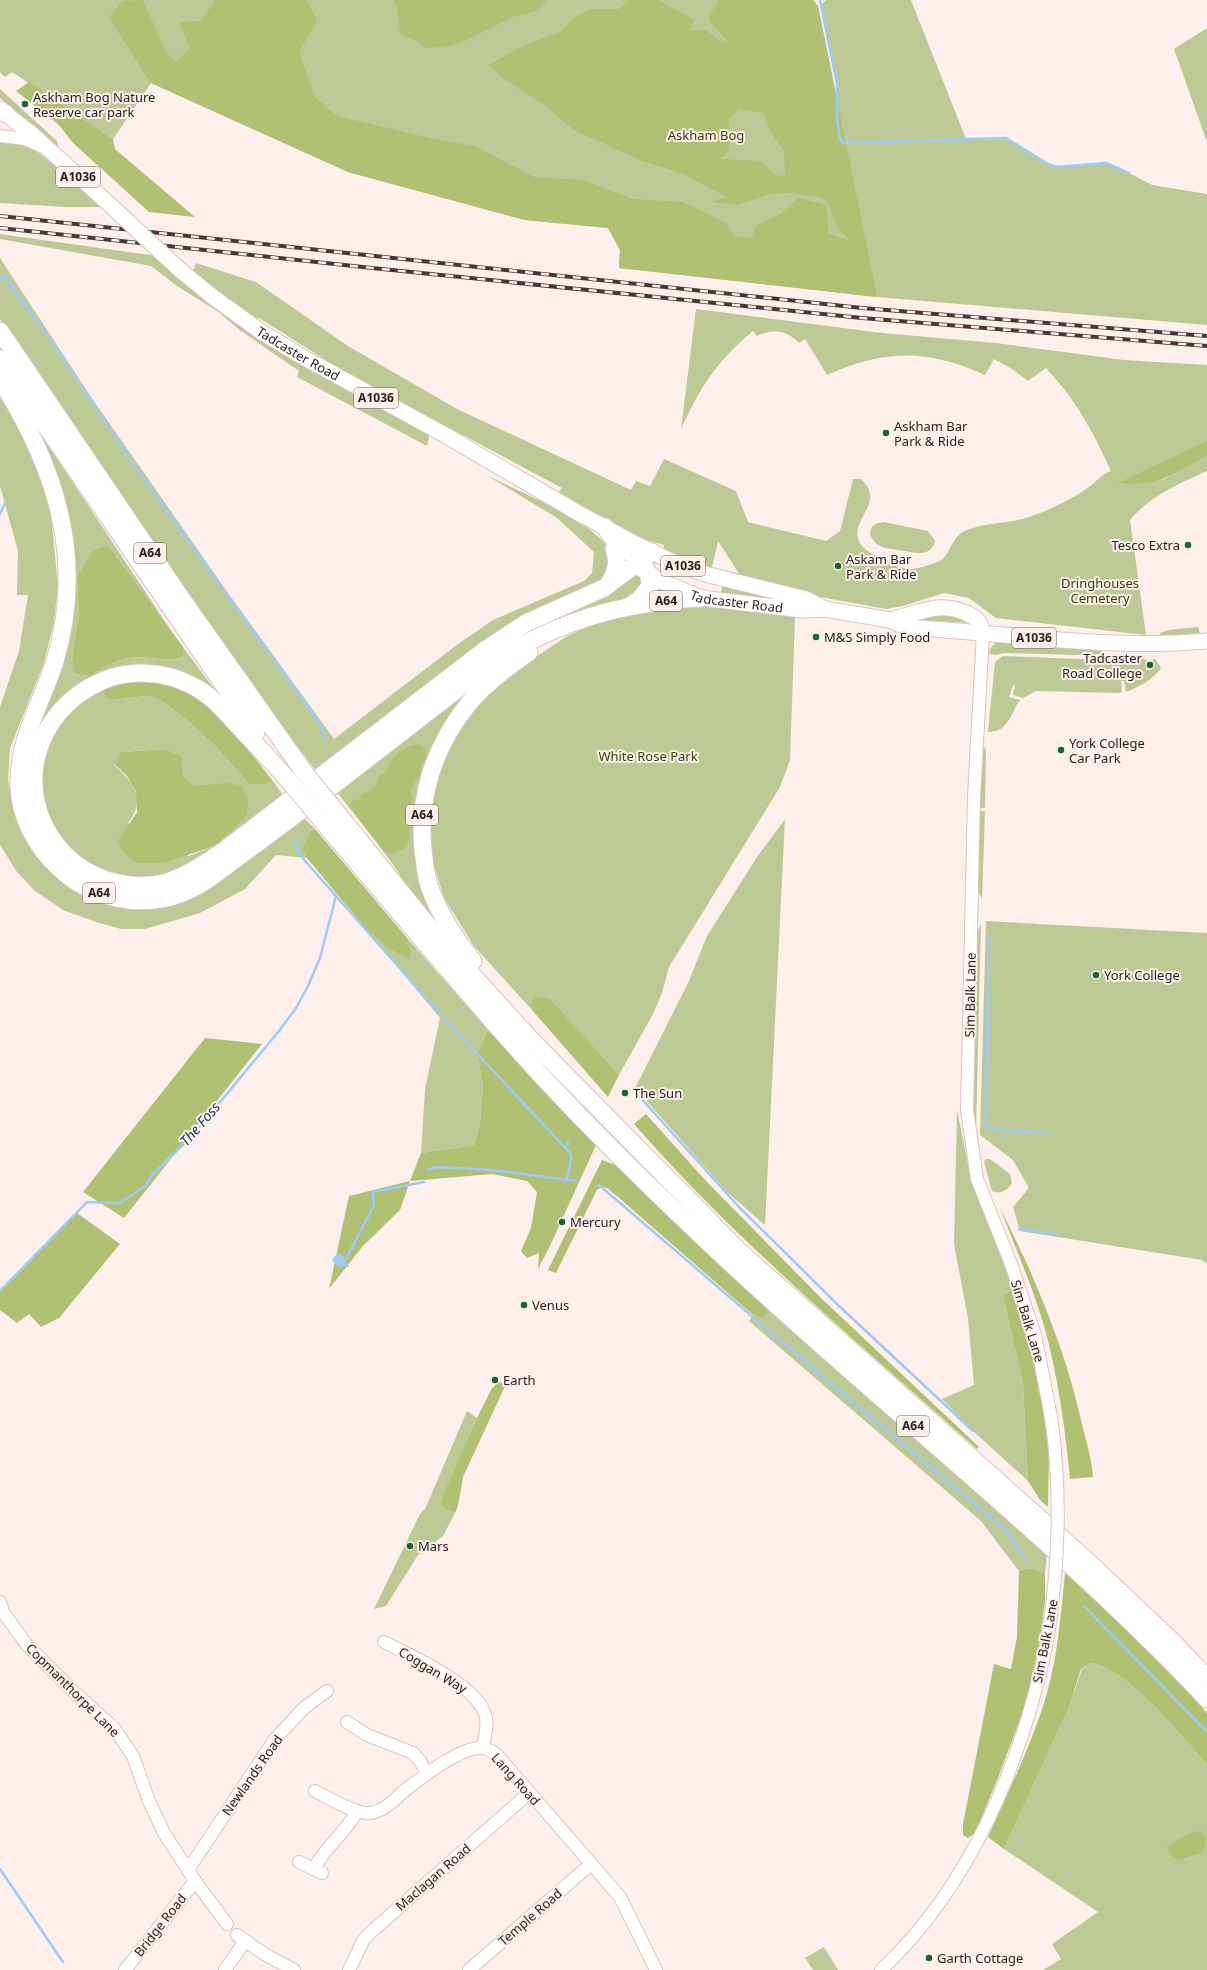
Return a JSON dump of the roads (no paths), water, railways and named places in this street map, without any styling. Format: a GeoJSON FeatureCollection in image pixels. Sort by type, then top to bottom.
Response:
{"type":"FeatureCollection","features":[{"type":"Feature","properties":{"kind":"highway","name":"A64"},"geometry":{"type":"LineString","coordinates":[[0,331],[178,595],[304,772],[340,830],[540,1074],[618,1154],[723,1256],[848,1371],[971,1475],[1072,1568],[1207,1699]]}},
{"type":"Feature","properties":{"kind":"highway","name":"A64"},"geometry":{"type":"LineString","coordinates":[[0,359],[290,782]]}},
{"type":"Feature","properties":{"kind":"highway","name":"A64"},"geometry":{"type":"LineString","coordinates":[[0,379],[34,438],[49,474],[61,513],[66,565],[67,585],[65,617],[56,658],[24,744],[19,780],[22,808],[32,835],[48,858],[66,875],[96,892],[120,899],[145,900],[179,894],[201,884],[276,829],[490,664],[548,632],[580,619],[631,605],[701,598]]}},
{"type":"Feature","properties":{"kind":"highway"},"geometry":{"type":"LineString","coordinates":[[605,527],[618,543],[644,563]]}},
{"type":"Feature","properties":{"kind":"highway"},"geometry":{"type":"LineString","coordinates":[[609,584],[617,567],[618,560],[614,549]]}},
{"type":"Feature","properties":{"kind":"highway","name":"A64"},"geometry":{"type":"LineString","coordinates":[[631,605],[640,599],[650,586],[644,563],[609,584],[526,623],[485,650],[222,852],[178,878],[158,884],[138,885],[118,883],[99,878],[81,868],[65,855],[52,840],[42,822],[36,803],[34,782],[35,762],[40,743],[49,725],[62,708],[77,695],[106,680],[125,674],[146,673],[169,677],[192,685],[214,700],[290,782],[340,830],[534,1043],[627,1140],[738,1250],[1083,1557],[1175,1644],[1207,1678]]}},
{"type":"Feature","properties":{"kind":"highway","name":"A64"},"geometry":{"type":"LineString","coordinates":[[534,1043],[521,1018],[464,949],[447,925],[430,890],[421,838],[423,803],[434,761],[442,743],[470,702],[511,665],[580,619]]}},
{"type":"Feature","properties":{"kind":"main road","name":"Tadcaster Road"},"geometry":{"type":"LineString","coordinates":[[2,115],[47,149],[180,270],[214,298],[260,331],[332,374],[445,434],[580,514],[605,527]]}},
{"type":"Feature","properties":{"kind":"main road","name":"Tadcaster Road"},"geometry":{"type":"LineString","coordinates":[[580,514],[614,549],[644,563],[710,576],[806,599],[825,609]]}},
{"type":"Feature","properties":{"kind":"main road","name":"Tadcaster Road"},"geometry":{"type":"LineString","coordinates":[[644,563],[662,581],[701,598],[802,610],[825,609],[890,620],[905,627],[983,633],[979,621],[975,617],[959,609],[946,606],[930,608],[890,620]]}},
{"type":"Feature","properties":{"kind":"main road","name":"A1036"},"geometry":{"type":"LineString","coordinates":[[983,633],[1061,641],[1098,643],[1133,644],[1207,641]]}},
{"type":"Feature","properties":{"kind":"street","name":"Tadcaster Road"},"geometry":{"type":"LineString","coordinates":[[0,136],[25,139],[47,149]]}},
{"type":"Feature","properties":{"kind":"street","name":"Sim Balk Lane"},"geometry":{"type":"LineString","coordinates":[[881,1970],[925,1922],[950,1887],[980,1835],[1006,1779],[1027,1722],[1047,1642],[1055,1592],[1058,1545],[1058,1482],[1051,1417],[1035,1335],[1011,1264],[977,1179],[967,1110],[974,797],[983,633]]}},
{"type":"Feature","properties":{"kind":"street","name":"Copmanthorpe Lane"},"geometry":{"type":"LineString","coordinates":[[0,1602],[3,1612],[27,1645],[118,1733],[133,1756],[149,1801],[164,1833],[195,1881],[227,1924]]}},
{"type":"Feature","properties":{"kind":"street","name":"Coggan Way"},"geometry":{"type":"LineString","coordinates":[[384,1642],[420,1655],[466,1688],[483,1709],[487,1718],[482,1748]]}},
{"type":"Feature","properties":{"kind":"street","name":"Newlands Road"},"geometry":{"type":"LineString","coordinates":[[188,1870],[276,1739],[304,1708],[327,1691]]}},
{"type":"Feature","properties":{"kind":"street"},"geometry":{"type":"LineString","coordinates":[[347,1722],[367,1735],[413,1753],[420,1761],[426,1774]]}},
{"type":"Feature","properties":{"kind":"street","name":"Lang Road"},"geometry":{"type":"LineString","coordinates":[[314,1791],[357,1811],[367,1813],[376,1812],[384,1808],[426,1774],[463,1752],[473,1748],[482,1748],[497,1755],[620,1898],[656,1970]]}},
{"type":"Feature","properties":{"kind":"street","name":"Maclagan Road"},"geometry":{"type":"LineString","coordinates":[[349,1970],[364,1939],[370,1933],[529,1793]]}},
{"type":"Feature","properties":{"kind":"street"},"geometry":{"type":"LineString","coordinates":[[299,1862],[318,1871],[323,1852],[351,1822],[357,1811]]}},
{"type":"Feature","properties":{"kind":"street","name":"Temple Road"},"geometry":{"type":"LineString","coordinates":[[469,1970],[592,1864]]}},
{"type":"Feature","properties":{"kind":"street","name":"Bridge Road"},"geometry":{"type":"LineString","coordinates":[[125,1970],[195,1881]]}},
{"type":"Feature","properties":{"kind":"street"},"geometry":{"type":"LineString","coordinates":[[225,1970],[241,1938],[266,1955],[294,1970]]}},
{"type":"Feature","properties":{"kind":"water"},"geometry":{"type":"Polygon","coordinates":[[[341,1253],[349,1267],[337,1266],[332,1260],[335,1256],[341,1253]]]}},
{"type":"Feature","properties":{"kind":"waterway"},"geometry":{"type":"LineString","coordinates":[[820,0],[837,84],[837,119],[842,143],[1006,138],[1048,164],[1057,167],[1106,163],[1129,173]]}},
{"type":"Feature","properties":{"kind":"waterway"},"geometry":{"type":"LineString","coordinates":[[0,278],[4,276],[48,336],[139,472],[323,728],[325,740]]}},
{"type":"Feature","properties":{"kind":"waterway"},"geometry":{"type":"LineString","coordinates":[[0,514],[5,503]]}},
{"type":"Feature","properties":{"kind":"waterway"},"geometry":{"type":"LineString","coordinates":[[295,840],[299,854],[441,1015],[571,1154],[567,1179]]}},
{"type":"Feature","properties":{"kind":"waterway","name":"The Foss"},"geometry":{"type":"LineString","coordinates":[[0,1291],[87,1202],[120,1203],[145,1186],[153,1174],[191,1137],[279,1031],[296,1008],[308,986],[320,958],[336,896]]}},
{"type":"Feature","properties":{"kind":"waterway"},"geometry":{"type":"LineString","coordinates":[[989,936],[986,1124],[989,1128],[995,1130],[1048,1133]]}},
{"type":"Feature","properties":{"kind":"waterway"},"geometry":{"type":"LineString","coordinates":[[638,1095],[739,1207],[838,1305],[973,1431]]}},
{"type":"Feature","properties":{"kind":"waterway"},"geometry":{"type":"LineString","coordinates":[[566,1148],[568,1141]]}},
{"type":"Feature","properties":{"kind":"waterway"},"geometry":{"type":"LineString","coordinates":[[428,1170],[436,1167],[492,1170],[576,1181]]}},
{"type":"Feature","properties":{"kind":"waterway"},"geometry":{"type":"LineString","coordinates":[[346,1259],[374,1205],[373,1192],[424,1182]]}},
{"type":"Feature","properties":{"kind":"waterway"},"geometry":{"type":"LineString","coordinates":[[599,1185],[796,1354],[995,1521],[1008,1533],[1025,1559]]}},
{"type":"Feature","properties":{"kind":"waterway"},"geometry":{"type":"LineString","coordinates":[[1019,1229],[1057,1234]]}},
{"type":"Feature","properties":{"kind":"waterway"},"geometry":{"type":"LineString","coordinates":[[1084,1606],[1207,1732]]}},
{"type":"Feature","properties":{"kind":"waterway"},"geometry":{"type":"LineString","coordinates":[[0,1869],[63,1962]]}},
{"type":"Feature","properties":{"kind":"railway"},"geometry":{"type":"LineString","coordinates":[[0,216],[862,308],[1207,336]]}},
{"type":"Feature","properties":{"kind":"railway"},"geometry":{"type":"LineString","coordinates":[[0,228],[862,318],[1207,346]]}},
{"type":"Feature","properties":{"kind":"place","name":"Askham Bog Nature Reserve car park"},"geometry":{"type":"Point","coordinates":[25,104]}},
{"type":"Feature","properties":{"kind":"place","name":"Askham Bar Park & Ride"},"geometry":{"type":"Point","coordinates":[886,433]}},
{"type":"Feature","properties":{"kind":"place","name":"Tesco Extra"},"geometry":{"type":"Point","coordinates":[1188,545]}},
{"type":"Feature","properties":{"kind":"place","name":"Askam Bar Park & Ride"},"geometry":{"type":"Point","coordinates":[838,566]}},
{"type":"Feature","properties":{"kind":"place","name":"M&S Simply Food"},"geometry":{"type":"Point","coordinates":[816,637]}},
{"type":"Feature","properties":{"kind":"place","name":"Tadcaster Road College"},"geometry":{"type":"Point","coordinates":[1150,665]}},
{"type":"Feature","properties":{"kind":"place","name":"York College Car Park"},"geometry":{"type":"Point","coordinates":[1061,750]}},
{"type":"Feature","properties":{"kind":"place","name":"York College"},"geometry":{"type":"Point","coordinates":[1096,975]}},
{"type":"Feature","properties":{"kind":"place","name":"The Sun"},"geometry":{"type":"Point","coordinates":[625,1093]}},
{"type":"Feature","properties":{"kind":"place","name":"Mercury"},"geometry":{"type":"Point","coordinates":[562,1222]}},
{"type":"Feature","properties":{"kind":"place","name":"Venus"},"geometry":{"type":"Point","coordinates":[524,1305]}},
{"type":"Feature","properties":{"kind":"place","name":"Earth"},"geometry":{"type":"Point","coordinates":[495,1380]}},
{"type":"Feature","properties":{"kind":"place","name":"Mars"},"geometry":{"type":"Point","coordinates":[410,1546]}},
{"type":"Feature","properties":{"kind":"place","name":"Garth Cottage"},"geometry":{"type":"Point","coordinates":[929,1958]}},
{"type":"Feature","properties":{"kind":"park label","name":"Askham Bog"},"geometry":{"type":"Point","coordinates":[706,135]}},
{"type":"Feature","properties":{"kind":"park label","name":"Dringhouses Cemetery"},"geometry":{"type":"Point","coordinates":[1100,590]}},
{"type":"Feature","properties":{"kind":"park label","name":"White Rose Park"},"geometry":{"type":"Point","coordinates":[648,756]}}]}
